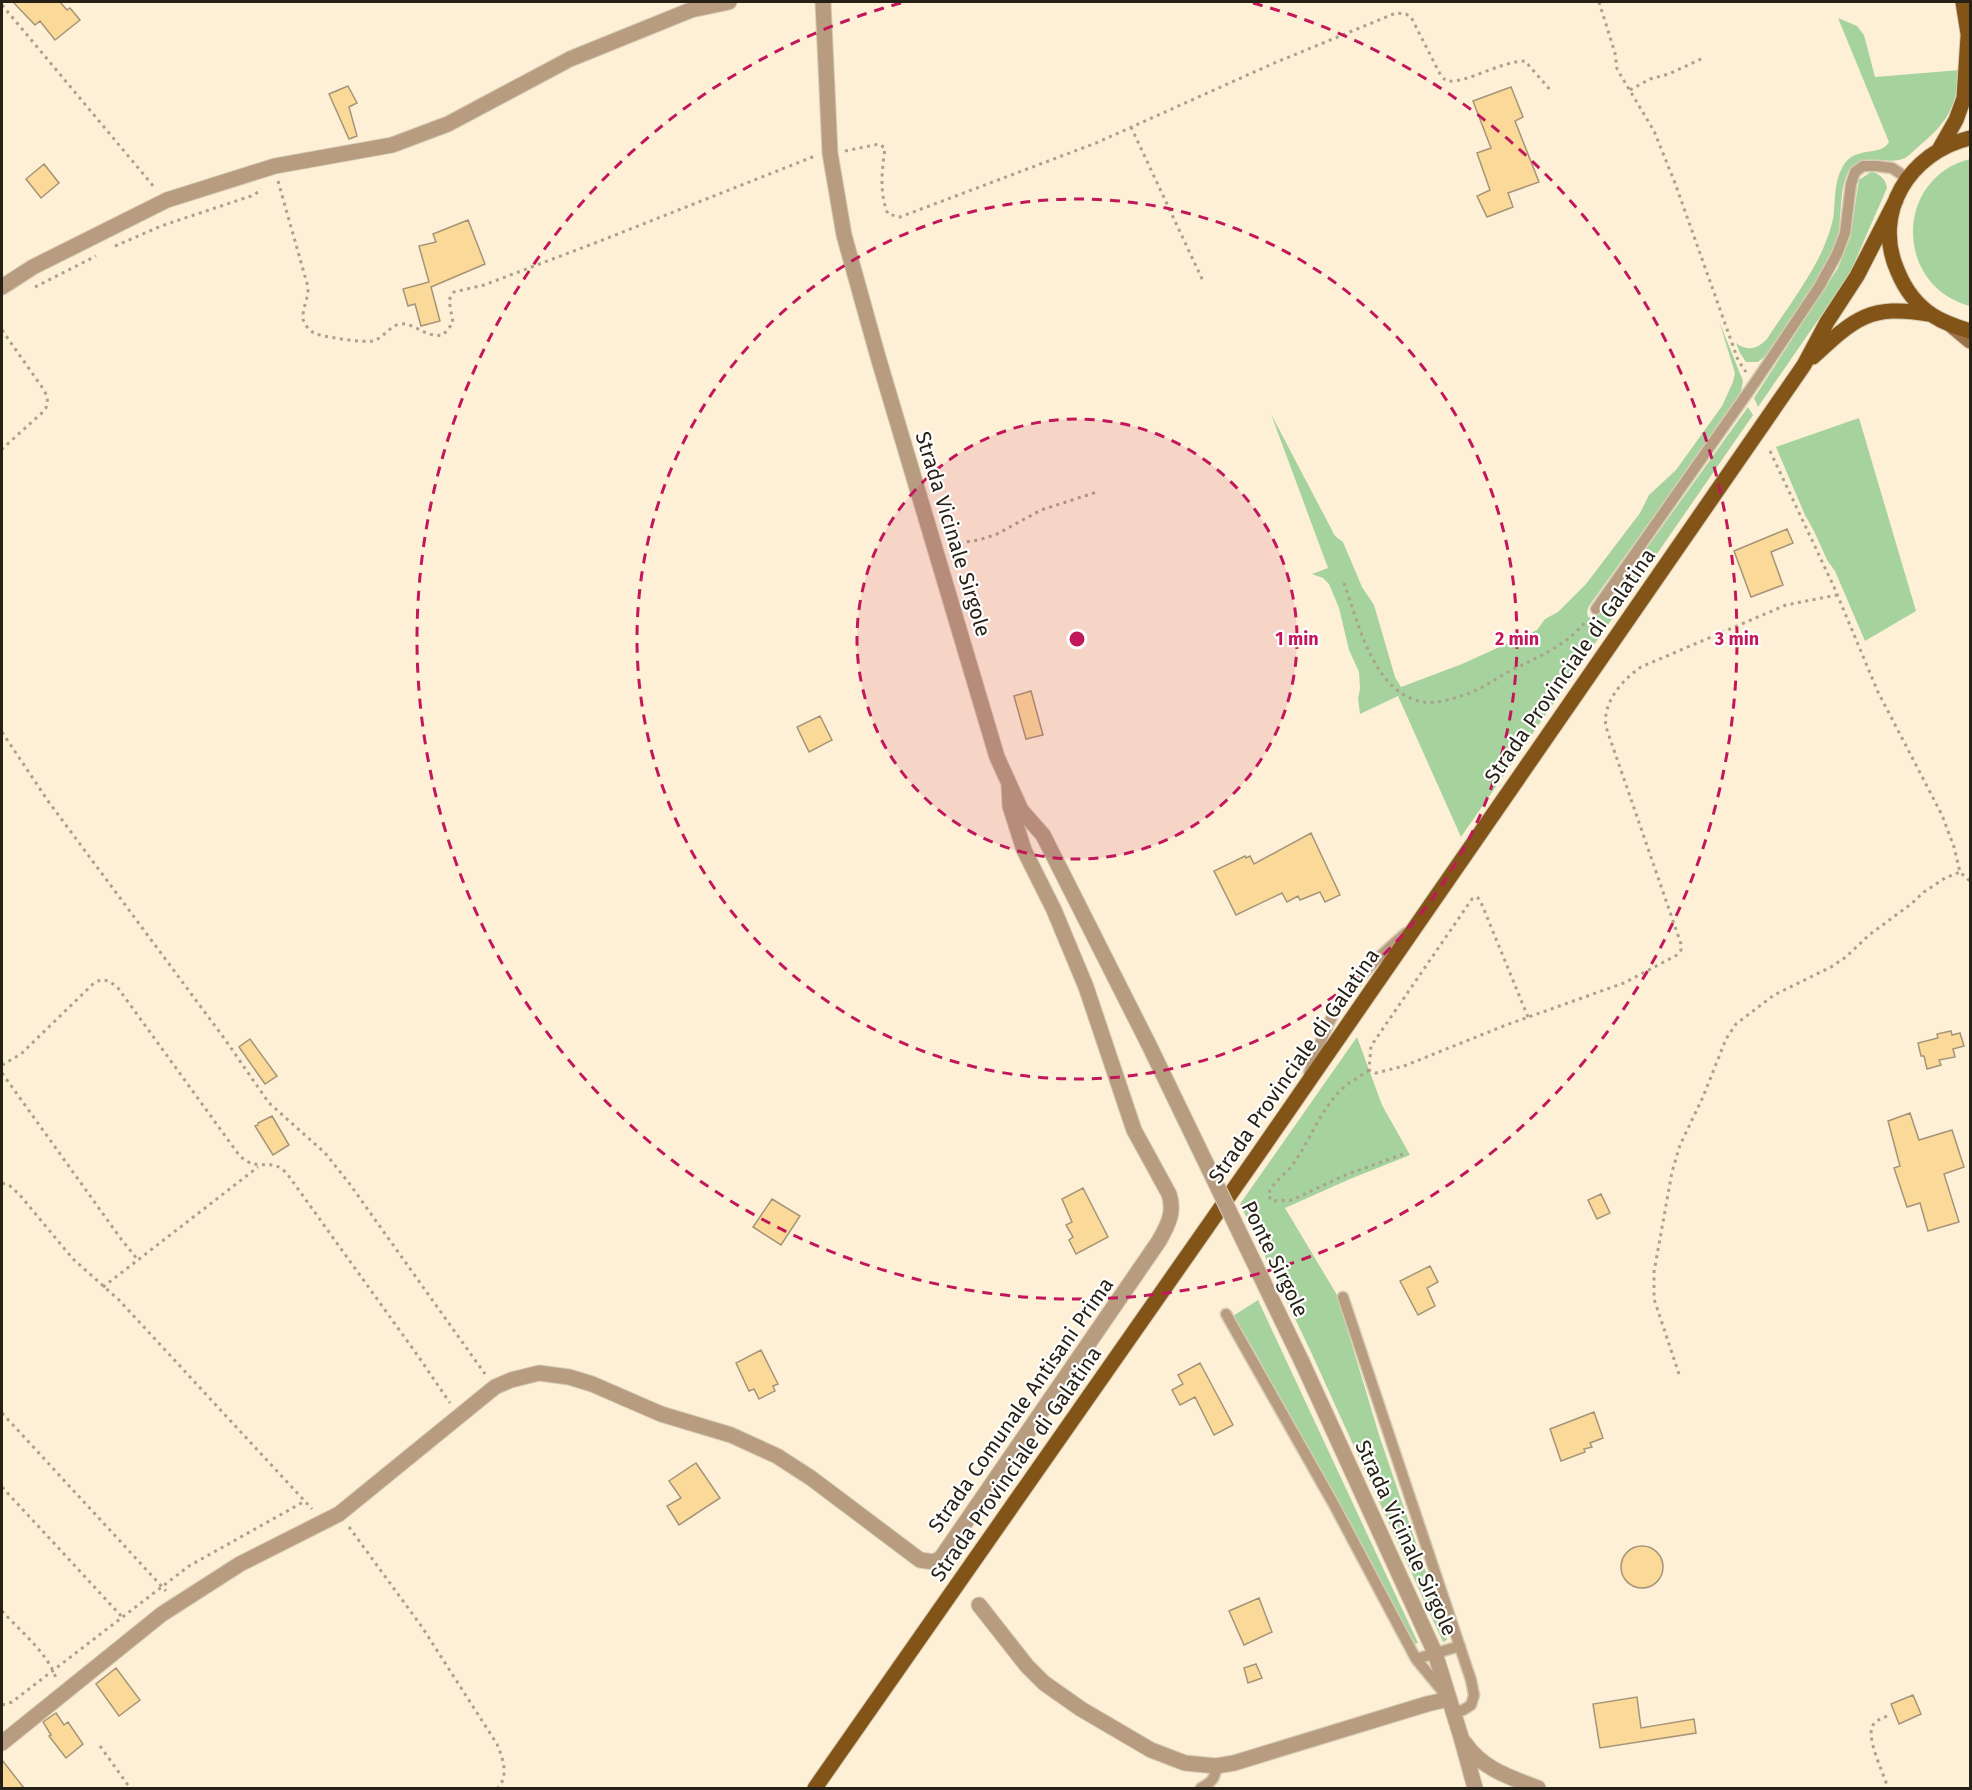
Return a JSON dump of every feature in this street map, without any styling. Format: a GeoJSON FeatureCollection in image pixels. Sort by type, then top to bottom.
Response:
{"type":"FeatureCollection","features":[{"type":"Feature","properties":{"kind":"main road"},"geometry":{"type":"LineString","coordinates":[[1940,148],[1956,120],[1964,98],[1969,43],[1964,4]]}},
{"type":"Feature","properties":{"kind":"main road","name":"Strada Provinciale di Galatina"},"geometry":{"type":"LineString","coordinates":[[814,1788],[1305,1087],[1804,365],[1827,322],[1857,276],[1907,178],[1917,166],[1940,148],[1971,138]]}},
{"type":"Feature","properties":{"kind":"main road","name":"Strada Provinciale di Galatina"},"geometry":{"type":"LineString","coordinates":[[1896,200],[1891,221],[1890,242],[1894,263],[1909,292],[1931,314],[1952,326],[1971,331]]}},
{"type":"Feature","properties":{"kind":"main road","name":"Strada Provinciale di Galatina"},"geometry":{"type":"LineString","coordinates":[[1804,365],[1845,329],[1868,315],[1896,310],[1931,314]]}},
{"type":"Feature","properties":{"kind":"street"},"geometry":{"type":"LineString","coordinates":[[2,287],[33,267],[167,200],[275,166],[392,145],[448,124],[570,59],[691,10],[729,2]]}},
{"type":"Feature","properties":{"kind":"street","name":"Strada Vicinale Sirgole"},"geometry":{"type":"LineString","coordinates":[[823,2],[830,153],[844,235],[997,757],[1021,810],[1043,835],[1149,1045]]}},
{"type":"Feature","properties":{"kind":"street"},"geometry":{"type":"LineString","coordinates":[[1952,326],[1971,341]]}},
{"type":"Feature","properties":{"kind":"street","name":"Strada Comunale Antisani Prima"},"geometry":{"type":"LineString","coordinates":[[2,1743],[176,1605],[240,1564],[339,1514],[495,1387],[539,1373],[569,1377],[592,1384],[662,1414],[731,1435],[777,1456],[811,1478],[920,1560],[934,1562],[941,1558],[1160,1241],[1172,1215],[1169,1194],[1134,1130],[1086,987],[1054,910],[1024,850],[1010,806],[1009,785]]}},
{"type":"Feature","properties":{"kind":"street","name":"Ponte Sirgole"},"geometry":{"type":"LineString","coordinates":[[1149,1045],[1302,1362]]}},
{"type":"Feature","properties":{"kind":"street","name":"Strada Vicinale Sirgole"},"geometry":{"type":"LineString","coordinates":[[1302,1362],[1435,1653],[1476,1788]]}},
{"type":"Feature","properties":{"kind":"street"},"geometry":{"type":"LineString","coordinates":[[979,1605],[1027,1666],[1044,1683],[1151,1750],[1185,1763],[1216,1766],[1234,1763],[1427,1704],[1451,1706]]}},
{"type":"Feature","properties":{"kind":"street"},"geometry":{"type":"LineString","coordinates":[[1461,1737],[1472,1754],[1482,1763],[1495,1771],[1538,1788]]}},
{"type":"Feature","properties":{"kind":"lane"},"geometry":{"type":"LineString","coordinates":[[1596,609],[1797,321],[1838,254],[1845,233],[1851,184],[1855,172],[1863,166],[1876,166],[1892,168],[1907,178]]}},
{"type":"Feature","properties":{"kind":"lane"},"geometry":{"type":"LineString","coordinates":[[1226,1314],[1327,1493],[1416,1659],[1451,1706],[1463,1710],[1471,1705],[1474,1695],[1471,1680],[1343,1297]]}},
{"type":"Feature","properties":{"kind":"lane"},"geometry":{"type":"LineString","coordinates":[[1416,1659],[1460,1646]]}},
{"type":"Feature","properties":{"kind":"lane"},"geometry":{"type":"LineString","coordinates":[[1201,1788],[1213,1780],[1216,1766]]}},
{"type":"Feature","properties":{"kind":"lane"},"geometry":{"type":"LineString","coordinates":[[1476,1788],[1480,1777],[1487,1772],[1495,1771]]}},
{"type":"Feature","properties":{"kind":"path"},"geometry":{"type":"LineString","coordinates":[[1599,2],[1615,53],[1617,69],[1654,131],[1671,172],[1738,360],[1747,374],[1756,381]]}},
{"type":"Feature","properties":{"kind":"path"},"geometry":{"type":"LineString","coordinates":[[2,5],[167,200]]}},
{"type":"Feature","properties":{"kind":"path"},"geometry":{"type":"LineString","coordinates":[[275,166],[308,287],[309,295],[303,318],[305,326],[314,333],[372,341],[392,327],[403,324],[430,335],[443,335],[453,323],[448,300],[454,292],[483,285],[797,162],[830,153],[879,144],[885,148],[882,174],[884,204],[888,214],[900,218],[1096,143],[1272,64],[1396,13],[1411,17],[1445,80],[1458,80],[1504,64],[1525,61],[1552,92]]}},
{"type":"Feature","properties":{"kind":"path"},"geometry":{"type":"LineString","coordinates":[[1630,90],[1650,79],[1669,74],[1703,58]]}},
{"type":"Feature","properties":{"kind":"path"},"geometry":{"type":"LineString","coordinates":[[1131,127],[1203,281]]}},
{"type":"Feature","properties":{"kind":"path"},"geometry":{"type":"LineString","coordinates":[[106,251],[161,226],[254,195],[260,191],[261,183],[257,172]]}},
{"type":"Feature","properties":{"kind":"path"},"geometry":{"type":"LineString","coordinates":[[28,291],[97,255]]}},
{"type":"Feature","properties":{"kind":"path"},"geometry":{"type":"LineString","coordinates":[[2,330],[48,399],[44,411],[2,449]]}},
{"type":"Feature","properties":{"kind":"path"},"geometry":{"type":"LineString","coordinates":[[1770,451],[1837,595],[1889,716],[1942,815],[1954,847],[1960,872],[1971,881]]}},
{"type":"Feature","properties":{"kind":"path"},"geometry":{"type":"LineString","coordinates":[[935,547],[988,537],[1041,510],[1097,492]]}},
{"type":"Feature","properties":{"kind":"path"},"geometry":{"type":"LineString","coordinates":[[1344,583],[1378,671],[1412,700],[1426,703],[1465,695],[1537,659],[1575,635],[1596,609]]}},
{"type":"Feature","properties":{"kind":"path"},"geometry":{"type":"LineString","coordinates":[[1406,1153],[1343,1176],[1292,1200],[1272,1201],[1268,1195],[1291,1166],[1332,1100],[1342,1088],[1368,1070],[1382,1072],[1404,1066],[1528,1017],[1624,983],[1670,960],[1681,950],[1681,944],[1605,727],[1606,712],[1629,675],[1641,667],[1786,606],[1837,595]]}},
{"type":"Feature","properties":{"kind":"path"},"geometry":{"type":"LineString","coordinates":[[2,732],[54,810],[224,1038],[269,1103],[325,1152],[495,1387]]}},
{"type":"Feature","properties":{"kind":"path"},"geometry":{"type":"LineString","coordinates":[[1679,1374],[1654,1299],[1654,1272],[1672,1172],[1680,1144],[1703,1098],[1726,1038],[1736,1024],[1774,995],[1839,962],[1924,892],[1960,872]]}},
{"type":"Feature","properties":{"kind":"path"},"geometry":{"type":"LineString","coordinates":[[1368,1070],[1371,1046],[1472,899],[1477,897],[1528,1017]]}},
{"type":"Feature","properties":{"kind":"path"},"geometry":{"type":"LineString","coordinates":[[2,1065],[21,1054],[95,982],[106,980],[112,982],[239,1155],[247,1163],[282,1167],[425,1365],[458,1417]]}},
{"type":"Feature","properties":{"kind":"path"},"geometry":{"type":"LineString","coordinates":[[2,1072],[138,1260]]}},
{"type":"Feature","properties":{"kind":"path"},"geometry":{"type":"LineString","coordinates":[[103,1287],[260,1166]]}},
{"type":"Feature","properties":{"kind":"path"},"geometry":{"type":"LineString","coordinates":[[2,1182],[19,1194],[73,1259],[118,1299],[305,1501],[322,1523]]}},
{"type":"Feature","properties":{"kind":"path"},"geometry":{"type":"LineString","coordinates":[[2,1413],[162,1586],[176,1605]]}},
{"type":"Feature","properties":{"kind":"path"},"geometry":{"type":"LineString","coordinates":[[2,1487],[138,1633]]}},
{"type":"Feature","properties":{"kind":"path"},"geometry":{"type":"LineString","coordinates":[[2,1705],[12,1702],[189,1566],[305,1501]]}},
{"type":"Feature","properties":{"kind":"path"},"geometry":{"type":"LineString","coordinates":[[339,1514],[422,1627],[497,1744],[503,1759],[504,1772],[498,1788]]}},
{"type":"Feature","properties":{"kind":"path"},"geometry":{"type":"LineString","coordinates":[[2,1611],[53,1669],[63,1693]]}},
{"type":"Feature","properties":{"kind":"path"},"geometry":{"type":"LineString","coordinates":[[1887,1716],[1877,1720],[1871,1729],[1888,1788]]}},
{"type":"Feature","properties":{"kind":"path"},"geometry":{"type":"LineString","coordinates":[[100,1746],[130,1788]]}},
{"type":"Feature","properties":{"kind":"green space"},"geometry":{"type":"Polygon","coordinates":[[[1838,18],[1857,26],[1864,35],[1875,77],[1960,70],[1956,95],[1943,122],[1907,157],[1893,161],[1861,161],[1851,168],[1844,182],[1838,235],[1827,264],[1768,354],[1758,362],[1746,362],[1736,343],[1744,348],[1752,348],[1767,339],[1821,253],[1833,219],[1836,185],[1843,166],[1854,156],[1880,149],[1889,142],[1838,18]]]}},
{"type":"Feature","properties":{"kind":"green space"},"geometry":{"type":"Polygon","coordinates":[[[1970,159],[1970,306],[1945,295],[1927,277],[1917,256],[1913,232],[1917,209],[1927,187],[1945,170],[1970,159]]]}},
{"type":"Feature","properties":{"kind":"green space"},"geometry":{"type":"Polygon","coordinates":[[[1871,172],[1882,177],[1887,188],[1849,275],[1758,407],[1754,398],[1838,268],[1850,238],[1859,180],[1871,172]]]}},
{"type":"Feature","properties":{"kind":"green space"},"geometry":{"type":"Polygon","coordinates":[[[1719,321],[1743,381],[1740,396],[1589,606],[1588,617],[1595,617],[1608,602],[1748,407],[1753,415],[1461,837],[1398,696],[1360,714],[1359,672],[1349,650],[1339,608],[1329,584],[1323,578],[1312,574],[1328,568],[1271,414],[1335,536],[1343,542],[1362,587],[1374,605],[1395,677],[1401,687],[1462,664],[1537,630],[1545,619],[1558,612],[1586,584],[1640,513],[1649,495],[1676,470],[1722,406],[1735,373],[1719,321]]]}},
{"type":"Feature","properties":{"kind":"green space"},"geometry":{"type":"Polygon","coordinates":[[[1859,418],[1916,611],[1865,641],[1835,571],[1827,560],[1805,515],[1776,447],[1859,418]]]}},
{"type":"Feature","properties":{"kind":"green space"},"geometry":{"type":"Polygon","coordinates":[[[1357,1037],[1382,1105],[1410,1155],[1285,1208],[1337,1295],[1380,1438],[1442,1619],[1447,1640],[1443,1642],[1311,1352],[1240,1204],[1357,1037]]]}},
{"type":"Feature","properties":{"kind":"green space"},"geometry":{"type":"Polygon","coordinates":[[[1258,1300],[1418,1643],[1414,1644],[1254,1350],[1233,1316],[1258,1300]]]}},
{"type":"Feature","properties":{"kind":"building"},"geometry":{"type":"Polygon","coordinates":[[[13,2],[60,2],[67,10],[70,8],[80,20],[55,40],[40,21],[35,25],[13,2]]]}},
{"type":"Feature","properties":{"kind":"building"},"geometry":{"type":"Polygon","coordinates":[[[348,86],[357,103],[349,107],[357,136],[349,139],[329,94],[348,86]]]}},
{"type":"Feature","properties":{"kind":"building"},"geometry":{"type":"Polygon","coordinates":[[[1511,87],[1523,117],[1515,121],[1539,182],[1508,193],[1513,207],[1487,217],[1477,196],[1490,190],[1477,153],[1491,148],[1473,101],[1511,87]]]}},
{"type":"Feature","properties":{"kind":"building"},"geometry":{"type":"Polygon","coordinates":[[[44,164],[59,183],[41,198],[26,179],[44,164]]]}},
{"type":"Feature","properties":{"kind":"building"},"geometry":{"type":"Polygon","coordinates":[[[468,220],[485,264],[431,287],[440,321],[421,326],[415,304],[408,306],[403,289],[429,282],[419,246],[436,242],[433,234],[468,220]]]}},
{"type":"Feature","properties":{"kind":"building"},"geometry":{"type":"Polygon","coordinates":[[[1787,529],[1793,543],[1771,552],[1783,585],[1751,597],[1734,551],[1787,529]]]}},
{"type":"Feature","properties":{"kind":"building"},"geometry":{"type":"Polygon","coordinates":[[[1031,691],[1043,735],[1026,739],[1014,696],[1031,691]]]}},
{"type":"Feature","properties":{"kind":"building"},"geometry":{"type":"Polygon","coordinates":[[[820,716],[832,740],[809,752],[797,727],[820,716]]]}},
{"type":"Feature","properties":{"kind":"building"},"geometry":{"type":"Polygon","coordinates":[[[1311,833],[1340,895],[1325,902],[1320,892],[1300,900],[1298,896],[1287,902],[1282,893],[1236,915],[1214,871],[1245,856],[1246,858],[1250,856],[1254,864],[1311,833]]]}},
{"type":"Feature","properties":{"kind":"building"},"geometry":{"type":"Polygon","coordinates":[[[1951,1031],[1952,1035],[1960,1033],[1964,1046],[1953,1049],[1955,1057],[1939,1060],[1941,1065],[1927,1069],[1918,1043],[1938,1038],[1937,1034],[1951,1031]]]}},
{"type":"Feature","properties":{"kind":"building"},"geometry":{"type":"Polygon","coordinates":[[[250,1039],[277,1076],[265,1084],[239,1047],[250,1039]]]}},
{"type":"Feature","properties":{"kind":"building"},"geometry":{"type":"Polygon","coordinates":[[[1910,1113],[1919,1140],[1952,1130],[1964,1167],[1944,1174],[1959,1222],[1928,1231],[1920,1203],[1907,1207],[1894,1168],[1900,1166],[1888,1121],[1910,1113]]]}},
{"type":"Feature","properties":{"kind":"building"},"geometry":{"type":"Polygon","coordinates":[[[272,1116],[289,1145],[273,1155],[255,1126],[272,1116]]]}},
{"type":"Feature","properties":{"kind":"building"},"geometry":{"type":"Polygon","coordinates":[[[1083,1188],[1108,1237],[1076,1254],[1069,1240],[1073,1237],[1066,1225],[1072,1222],[1062,1199],[1083,1188]]]}},
{"type":"Feature","properties":{"kind":"building"},"geometry":{"type":"Polygon","coordinates":[[[1601,1194],[1610,1213],[1597,1219],[1588,1200],[1601,1194]]]}},
{"type":"Feature","properties":{"kind":"building"},"geometry":{"type":"Polygon","coordinates":[[[772,1199],[800,1216],[781,1245],[753,1227],[772,1199]]]}},
{"type":"Feature","properties":{"kind":"building"},"geometry":{"type":"Polygon","coordinates":[[[1430,1266],[1438,1282],[1427,1288],[1435,1306],[1418,1315],[1400,1281],[1430,1266]]]}},
{"type":"Feature","properties":{"kind":"building"},"geometry":{"type":"Polygon","coordinates":[[[761,1350],[778,1384],[773,1386],[775,1391],[759,1399],[754,1389],[749,1391],[736,1363],[761,1350]]]}},
{"type":"Feature","properties":{"kind":"building"},"geometry":{"type":"Polygon","coordinates":[[[1200,1363],[1233,1425],[1214,1435],[1195,1397],[1180,1405],[1172,1390],[1183,1384],[1178,1375],[1200,1363]]]}},
{"type":"Feature","properties":{"kind":"building"},"geometry":{"type":"Polygon","coordinates":[[[1594,1412],[1603,1438],[1590,1443],[1592,1447],[1584,1449],[1585,1452],[1561,1461],[1550,1429],[1594,1412]]]}},
{"type":"Feature","properties":{"kind":"building"},"geometry":{"type":"Polygon","coordinates":[[[696,1463],[720,1498],[679,1525],[667,1506],[681,1498],[669,1481],[696,1463]]]}},
{"type":"Feature","properties":{"kind":"building"},"geometry":{"type":"Polygon","coordinates":[[[1642,1546],[1657,1552],[1663,1567],[1657,1582],[1642,1588],[1627,1582],[1621,1567],[1627,1552],[1642,1546]]]}},
{"type":"Feature","properties":{"kind":"building"},"geometry":{"type":"Polygon","coordinates":[[[1259,1598],[1272,1632],[1244,1645],[1229,1611],[1259,1598]]]}},
{"type":"Feature","properties":{"kind":"building"},"geometry":{"type":"Polygon","coordinates":[[[1256,1664],[1262,1678],[1248,1683],[1244,1668],[1256,1664]]]}},
{"type":"Feature","properties":{"kind":"building"},"geometry":{"type":"Polygon","coordinates":[[[116,1668],[140,1700],[119,1716],[96,1684],[116,1668]]]}},
{"type":"Feature","properties":{"kind":"building"},"geometry":{"type":"Polygon","coordinates":[[[1913,1695],[1921,1714],[1899,1724],[1891,1704],[1913,1695]]]}},
{"type":"Feature","properties":{"kind":"building"},"geometry":{"type":"Polygon","coordinates":[[[1637,1697],[1641,1728],[1694,1719],[1696,1733],[1600,1748],[1593,1704],[1637,1697]]]}},
{"type":"Feature","properties":{"kind":"building"},"geometry":{"type":"Polygon","coordinates":[[[56,1713],[64,1725],[68,1722],[83,1744],[66,1758],[49,1736],[51,1735],[43,1722],[56,1713]]]}},
{"type":"Feature","properties":{"kind":"building"},"geometry":{"type":"Polygon","coordinates":[[[2,1760],[24,1788],[2,1788],[2,1760]]]}}]}
